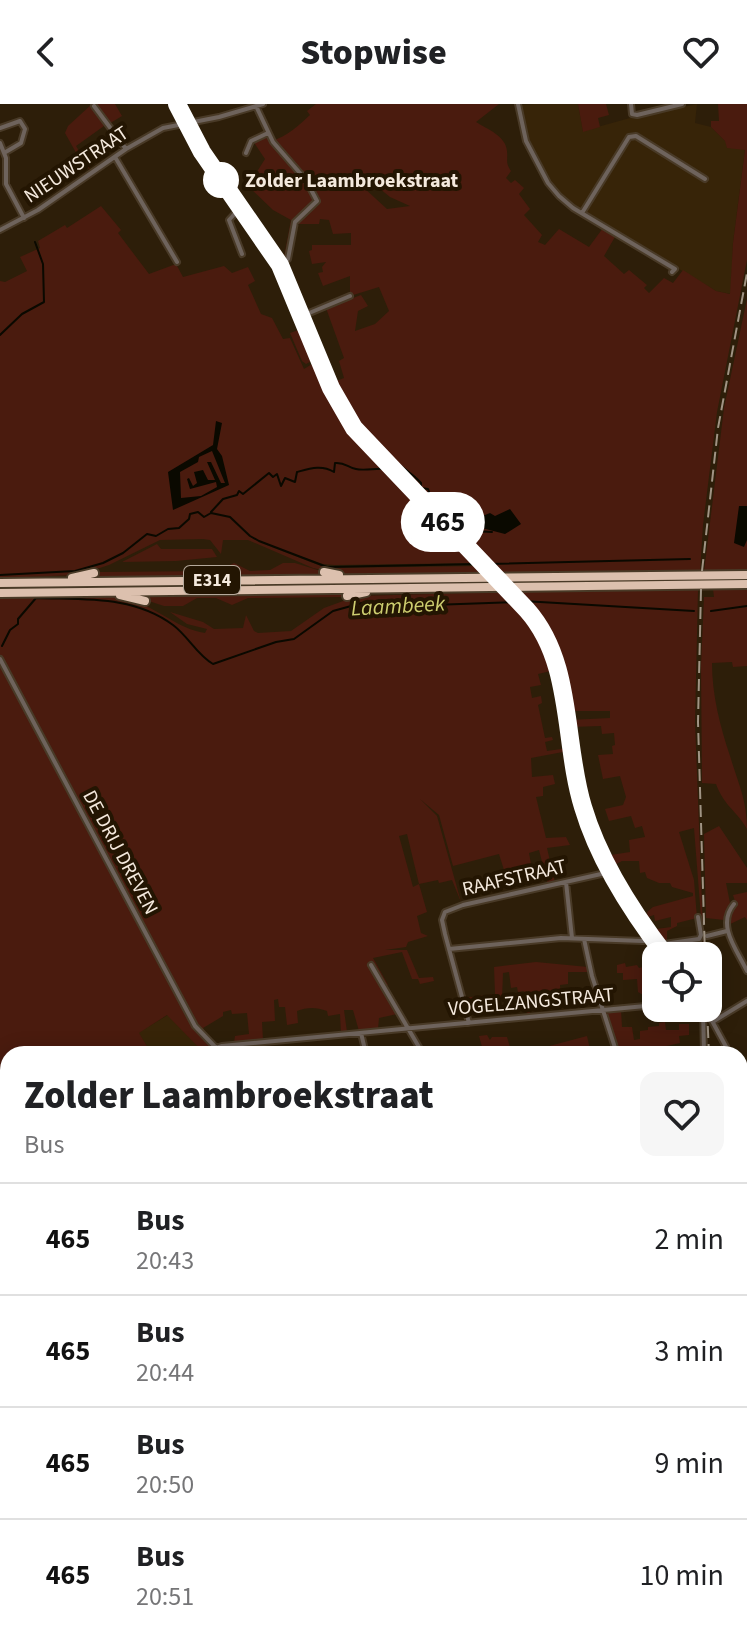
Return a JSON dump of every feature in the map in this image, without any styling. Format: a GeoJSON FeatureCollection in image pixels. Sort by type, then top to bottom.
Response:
{"type":"FeatureCollection","features":[{"type":"Feature","properties":{"kind":"highway"},"geometry":{"type":"LineString","coordinates":[[324,572],[371,579]]}},
{"type":"Feature","properties":{"kind":"highway"},"geometry":{"type":"LineString","coordinates":[[53,582],[94,573]]}},
{"type":"Feature","properties":{"kind":"highway","name":"E314"},"geometry":{"type":"LineString","coordinates":[[0,583],[747,575]]}},
{"type":"Feature","properties":{"kind":"highway","name":"E314"},"geometry":{"type":"LineString","coordinates":[[0,593],[747,584]]}},
{"type":"Feature","properties":{"kind":"highway"},"geometry":{"type":"LineString","coordinates":[[347,596],[377,588]]}},
{"type":"Feature","properties":{"kind":"highway"},"geometry":{"type":"LineString","coordinates":[[96,591],[145,601]]}},
{"type":"Feature","properties":{"kind":"street"},"geometry":{"type":"LineString","coordinates":[[177,104],[202,152],[280,265],[331,388],[354,428],[492,573]]}},
{"type":"Feature","properties":{"kind":"street","name":"NIEUWSTRAAT"},"geometry":{"type":"LineString","coordinates":[[0,230],[24,218],[126,149],[163,128],[263,104]]}},
{"type":"Feature","properties":{"kind":"street"},"geometry":{"type":"LineString","coordinates":[[518,104],[526,141],[548,183],[564,202],[675,269],[672,272]]}},
{"type":"Feature","properties":{"kind":"street"},"geometry":{"type":"LineString","coordinates":[[631,104],[632,114],[637,115],[682,104]]}},
{"type":"Feature","properties":{"kind":"street"},"geometry":{"type":"LineString","coordinates":[[94,106],[126,149]]}},
{"type":"Feature","properties":{"kind":"street"},"geometry":{"type":"LineString","coordinates":[[256,106],[276,147],[306,180],[317,201],[295,222],[288,259],[280,265]]}},
{"type":"Feature","properties":{"kind":"street"},"geometry":{"type":"LineString","coordinates":[[0,128],[20,121],[25,129],[21,143],[4,153]]}},
{"type":"Feature","properties":{"kind":"street"},"geometry":{"type":"LineString","coordinates":[[246,153],[251,141],[268,133]]}},
{"type":"Feature","properties":{"kind":"street"},"geometry":{"type":"LineString","coordinates":[[582,213],[629,137],[636,136],[705,179]]}},
{"type":"Feature","properties":{"kind":"street"},"geometry":{"type":"LineString","coordinates":[[0,143],[4,153],[6,184],[24,218]]}},
{"type":"Feature","properties":{"kind":"street"},"geometry":{"type":"LineString","coordinates":[[115,157],[177,262]]}},
{"type":"Feature","properties":{"kind":"street"},"geometry":{"type":"LineString","coordinates":[[241,207],[229,220],[242,254]]}},
{"type":"Feature","properties":{"kind":"street"},"geometry":{"type":"LineString","coordinates":[[302,316],[350,296]]}},
{"type":"Feature","properties":{"kind":"street"},"geometry":{"type":"LineString","coordinates":[[509,591],[537,622],[556,662],[579,794],[596,844],[610,872],[655,942]]}},
{"type":"Feature","properties":{"kind":"street","name":"DE DRIJ DREVEN"},"geometry":{"type":"LineString","coordinates":[[0,659],[195,1026],[214,1046]]}},
{"type":"Feature","properties":{"kind":"street","name":"RAAFSTRAAT"},"geometry":{"type":"LineString","coordinates":[[469,1023],[442,920],[447,910],[610,872]]}},
{"type":"Feature","properties":{"kind":"street"},"geometry":{"type":"LineString","coordinates":[[566,882],[572,938]]}},
{"type":"Feature","properties":{"kind":"street"},"geometry":{"type":"LineString","coordinates":[[734,904],[725,917],[727,931],[747,971]]}},
{"type":"Feature","properties":{"kind":"street"},"geometry":{"type":"LineString","coordinates":[[678,942],[699,939],[698,917]]}},
{"type":"Feature","properties":{"kind":"street"},"geometry":{"type":"LineString","coordinates":[[707,936],[727,931]]}},
{"type":"Feature","properties":{"kind":"street"},"geometry":{"type":"LineString","coordinates":[[449,949],[572,938],[653,939]]}},
{"type":"Feature","properties":{"kind":"street"},"geometry":{"type":"LineString","coordinates":[[584,939],[614,1046]]}},
{"type":"Feature","properties":{"kind":"street"},"geometry":{"type":"LineString","coordinates":[[371,965],[418,1046]]}},
{"type":"Feature","properties":{"kind":"street"},"geometry":{"type":"LineString","coordinates":[[722,1016],[747,1001]]}},
{"type":"Feature","properties":{"kind":"street","name":"VOGELZANGSTRAAT"},"geometry":{"type":"LineString","coordinates":[[222,1046],[642,1006]]}},
{"type":"Feature","properties":{"kind":"street"},"geometry":{"type":"LineString","coordinates":[[704,1022],[704,1046]]}},
{"type":"Feature","properties":{"kind":"street"},"geometry":{"type":"LineString","coordinates":[[714,1022],[726,1046]]}},
{"type":"Feature","properties":{"kind":"street"},"geometry":{"type":"LineString","coordinates":[[361,1033],[364,1046]]}},
{"type":"Feature","properties":{"kind":"shaded area"},"geometry":{"type":"Polygon","coordinates":[[[92,104],[115,104],[122,116],[107,125],[97,112],[104,126],[76,146],[91,171],[79,158],[65,133],[68,126],[92,104]]]}},
{"type":"Feature","properties":{"kind":"shaded area"},"geometry":{"type":"Polygon","coordinates":[[[316,104],[499,104],[476,122],[495,134],[506,146],[511,171],[506,178],[511,183],[515,180],[524,188],[519,194],[530,209],[524,215],[542,235],[538,242],[545,245],[559,229],[589,247],[603,228],[616,235],[604,256],[624,274],[629,270],[647,285],[644,288],[649,293],[664,278],[673,283],[683,270],[716,291],[730,294],[745,150],[727,148],[725,141],[711,127],[711,121],[719,121],[718,104],[747,104],[747,260],[717,412],[700,573],[495,573],[386,460],[347,410],[331,383],[344,378],[339,361],[344,358],[326,308],[361,295],[368,306],[358,311],[355,331],[375,324],[389,311],[379,287],[350,296],[350,276],[323,286],[318,273],[323,272],[326,262],[312,264],[309,251],[312,245],[351,245],[351,233],[333,234],[329,220],[320,219],[319,224],[294,224],[286,258],[281,262],[291,220],[273,210],[248,186],[265,159],[253,141],[268,135],[271,141],[283,136],[310,115],[307,111],[316,104]],[[357,170],[351,176],[387,209],[410,206],[390,197],[357,170]]]}},
{"type":"Feature","properties":{"kind":"shaded area"},"geometry":{"type":"Polygon","coordinates":[[[578,104],[583,131],[697,104],[695,123],[711,127],[725,141],[745,150],[733,243],[731,294],[716,291],[580,210],[555,189],[527,139],[519,105],[578,104]]]}},
{"type":"Feature","properties":{"kind":"shaded area"},"geometry":{"type":"Polygon","coordinates":[[[578,104],[606,104],[609,115],[598,118],[600,127],[583,132],[578,104]]]}},
{"type":"Feature","properties":{"kind":"shaded area"},"geometry":{"type":"Polygon","coordinates":[[[101,206],[121,230],[118,233],[149,274],[176,264],[183,277],[224,266],[232,273],[248,267],[255,281],[248,285],[261,314],[272,318],[283,339],[290,338],[304,369],[317,361],[352,429],[478,563],[323,564],[259,542],[326,568],[483,566],[489,574],[341,574],[313,568],[248,540],[223,540],[221,554],[210,540],[203,539],[160,540],[109,565],[78,575],[0,578],[0,281],[5,282],[27,271],[20,257],[40,248],[38,241],[65,225],[67,228],[101,206]]]}},
{"type":"Feature","properties":{"kind":"shaded area"},"geometry":{"type":"Polygon","coordinates":[[[747,299],[747,571],[704,572],[724,408],[747,299]]]}},
{"type":"Feature","properties":{"kind":"shaded area"},"geometry":{"type":"Polygon","coordinates":[[[304,328],[317,358],[306,364],[290,333],[304,328]]]}},
{"type":"Feature","properties":{"kind":"shaded area"},"geometry":{"type":"Polygon","coordinates":[[[216,421],[222,423],[217,449],[222,456],[229,485],[173,510],[168,472],[213,445],[216,421]],[[212,451],[180,472],[181,498],[201,496],[217,487],[216,482],[190,489],[187,479],[193,486],[197,483],[194,472],[203,470],[208,480],[215,480],[207,462],[211,462],[221,483],[225,483],[212,451]]]}},
{"type":"Feature","properties":{"kind":"shaded area"},"geometry":{"type":"Polygon","coordinates":[[[739,506],[747,506],[747,540],[744,547],[734,543],[739,506]]]}},
{"type":"Feature","properties":{"kind":"shaded area"},"geometry":{"type":"Polygon","coordinates":[[[510,509],[521,524],[505,534],[478,527],[480,517],[490,513],[495,516],[510,509]]]}},
{"type":"Feature","properties":{"kind":"shaded area"},"geometry":{"type":"Polygon","coordinates":[[[157,544],[161,549],[212,549],[217,557],[122,562],[157,544]]]}},
{"type":"Feature","properties":{"kind":"shaded area"},"geometry":{"type":"Polygon","coordinates":[[[234,563],[250,571],[270,570],[283,563],[295,563],[337,576],[80,578],[100,572],[218,571],[234,563]]]}},
{"type":"Feature","properties":{"kind":"shaded area"},"geometry":{"type":"Polygon","coordinates":[[[713,589],[747,589],[747,666],[733,667],[732,662],[712,663],[717,710],[744,800],[747,829],[716,784],[702,783],[704,597],[714,597],[713,589]]]}},
{"type":"Feature","properties":{"kind":"shaded area"},"geometry":{"type":"Polygon","coordinates":[[[698,590],[695,722],[703,942],[694,828],[679,832],[694,880],[697,918],[677,923],[667,931],[667,941],[659,941],[649,930],[671,927],[671,917],[655,921],[654,915],[648,917],[647,912],[653,907],[693,896],[693,893],[647,878],[645,872],[640,873],[639,861],[622,861],[610,867],[604,856],[630,852],[629,840],[645,837],[642,826],[635,828],[631,816],[609,821],[605,809],[623,805],[626,797],[620,776],[603,779],[598,755],[613,754],[614,733],[602,734],[601,726],[570,727],[569,720],[610,718],[610,711],[567,711],[556,660],[545,633],[512,592],[698,590]]]}},
{"type":"Feature","properties":{"kind":"shaded area"},"geometry":{"type":"Polygon","coordinates":[[[507,592],[545,640],[555,670],[538,674],[541,685],[530,687],[532,698],[541,696],[542,703],[538,705],[545,738],[552,737],[553,740],[545,742],[547,751],[568,748],[568,751],[531,758],[532,777],[553,775],[555,784],[543,787],[543,796],[536,797],[546,838],[566,837],[570,845],[547,848],[555,883],[548,885],[539,850],[529,853],[531,864],[504,870],[499,854],[453,866],[439,815],[420,799],[437,816],[461,902],[452,880],[419,884],[427,912],[417,916],[421,933],[428,936],[408,942],[406,947],[385,950],[407,950],[419,978],[433,977],[434,981],[420,984],[418,979],[412,979],[402,952],[373,958],[388,985],[385,986],[397,1014],[379,1018],[378,1029],[359,1031],[353,1010],[344,1010],[347,1032],[341,1033],[340,1014],[328,1016],[327,1011],[312,1008],[297,1011],[298,1023],[287,1025],[285,1007],[279,1007],[278,999],[274,1000],[275,1021],[262,1022],[263,1040],[234,1043],[235,1036],[249,1034],[247,1013],[232,1014],[231,1010],[223,1012],[223,1016],[203,1028],[206,1033],[202,1036],[211,1046],[197,1046],[167,1015],[139,1033],[147,1046],[0,1046],[0,597],[118,597],[205,633],[207,629],[187,624],[170,612],[203,622],[214,629],[243,628],[246,615],[258,633],[291,631],[324,608],[357,596],[507,592]],[[407,834],[399,836],[413,887],[419,884],[407,834]]]}},
{"type":"Feature","properties":{"kind":"shaded area"},"geometry":{"type":"Polygon","coordinates":[[[355,593],[341,597],[248,598],[232,605],[216,598],[197,598],[183,606],[164,606],[130,595],[355,593]]]}},
{"type":"Feature","properties":{"kind":"shaded area"},"geometry":{"type":"Polygon","coordinates":[[[719,826],[747,868],[747,883],[726,883],[731,908],[736,904],[733,895],[747,892],[747,920],[745,917],[726,926],[724,920],[706,918],[704,834],[719,826]]]}},
{"type":"Feature","properties":{"kind":"shaded area"},"geometry":{"type":"Polygon","coordinates":[[[536,962],[588,967],[590,972],[568,972],[568,984],[560,985],[561,998],[530,999],[530,1016],[527,1016],[524,991],[511,988],[509,972],[503,973],[502,999],[465,1005],[464,998],[495,994],[494,967],[536,962]]]}},
{"type":"Feature","properties":{"kind":"shaded area"},"geometry":{"type":"Polygon","coordinates":[[[625,963],[626,967],[642,967],[642,994],[638,992],[637,979],[623,980],[623,973],[617,973],[617,965],[625,963]]]}},
{"type":"Feature","properties":{"kind":"shaded area"},"geometry":{"type":"Polygon","coordinates":[[[621,1010],[622,1027],[632,1027],[634,1040],[640,1039],[640,1031],[659,1026],[659,1023],[665,1022],[666,1030],[679,1030],[679,1024],[689,1024],[689,1035],[679,1036],[680,1043],[616,1046],[606,1013],[621,1010]]]}},
{"type":"Feature","properties":{"kind":"shaded area"},"geometry":{"type":"Polygon","coordinates":[[[168,1015],[198,1046],[146,1046],[138,1033],[168,1015]]]}},
{"type":"Feature","properties":{"kind":"shaded area"},"geometry":{"type":"Polygon","coordinates":[[[487,1035],[490,1040],[492,1037],[507,1037],[510,1046],[482,1046],[479,1036],[487,1035]]]}},
{"type":"Feature","properties":{"kind":"shaded area"},"geometry":{"type":"Polygon","coordinates":[[[587,1036],[589,1046],[550,1046],[587,1036]]]}},
{"type":"Feature","properties":{"kind":"waterway"},"geometry":{"type":"LineString","coordinates":[[182,109],[188,104]]}},
{"type":"Feature","properties":{"kind":"waterway"},"geometry":{"type":"LineString","coordinates":[[0,335],[22,314],[44,302],[43,264],[35,242]]}},
{"type":"Feature","properties":{"kind":"waterway"},"geometry":{"type":"LineString","coordinates":[[211,512],[223,499],[237,495],[239,491],[243,494],[269,473],[273,477],[277,474],[281,486],[285,478],[295,482],[297,472],[312,468],[334,472],[335,463],[359,470],[385,469]]}},
{"type":"Feature","properties":{"kind":"waterway"},"geometry":{"type":"LineString","coordinates":[[393,464],[400,465],[415,477]]}},
{"type":"Feature","properties":{"kind":"waterway"},"geometry":{"type":"LineString","coordinates":[[416,478],[421,488],[428,489],[432,499],[451,512],[457,511],[464,525],[474,531],[492,532]]}},
{"type":"Feature","properties":{"kind":"waterway"},"geometry":{"type":"LineString","coordinates":[[0,575],[75,571],[103,563],[123,553],[147,534],[156,536],[168,529],[179,528],[190,514],[198,512],[204,517],[211,513],[230,517],[259,541],[327,567],[479,564]]}},
{"type":"Feature","properties":{"kind":"waterway"},"geometry":{"type":"LineString","coordinates":[[488,564],[690,559]]}},
{"type":"Feature","properties":{"kind":"waterway","name":"Laambeek"},"geometry":{"type":"LineString","coordinates":[[2,646],[10,630],[18,624],[18,619],[36,598],[107,601],[141,608],[173,625],[213,664],[276,642],[294,639],[333,611],[362,603],[432,605],[515,602]]}},
{"type":"Feature","properties":{"kind":"waterway","name":"Laambeek"},"geometry":{"type":"LineString","coordinates":[[523,601],[694,611]]}},
{"type":"Feature","properties":{"kind":"waterway","name":"Laambeek"},"geometry":{"type":"LineString","coordinates":[[711,611],[747,606]]}},
{"type":"Feature","properties":{"kind":"railway"},"geometry":{"type":"LineString","coordinates":[[702,571],[718,428],[747,273]]}},
{"type":"Feature","properties":{"kind":"railway"},"geometry":{"type":"LineString","coordinates":[[701,589],[698,722],[705,942]]}},
{"type":"Feature","properties":{"kind":"railway"},"geometry":{"type":"LineString","coordinates":[[708,1022],[709,1046]]}},
{"type":"Feature","properties":{"kind":"bus line","name":"465"},"geometry":{"type":"LineString","coordinates":[[177,104],[202,152],[280,265],[331,388],[354,428],[527,610],[545,634],[560,679],[576,779],[589,827],[610,872],[655,942]]}},
{"type":"Feature","properties":{"kind":"place","name":"Zolder Laambroekstraat"},"geometry":{"type":"Point","coordinates":[221,180]}}]}
